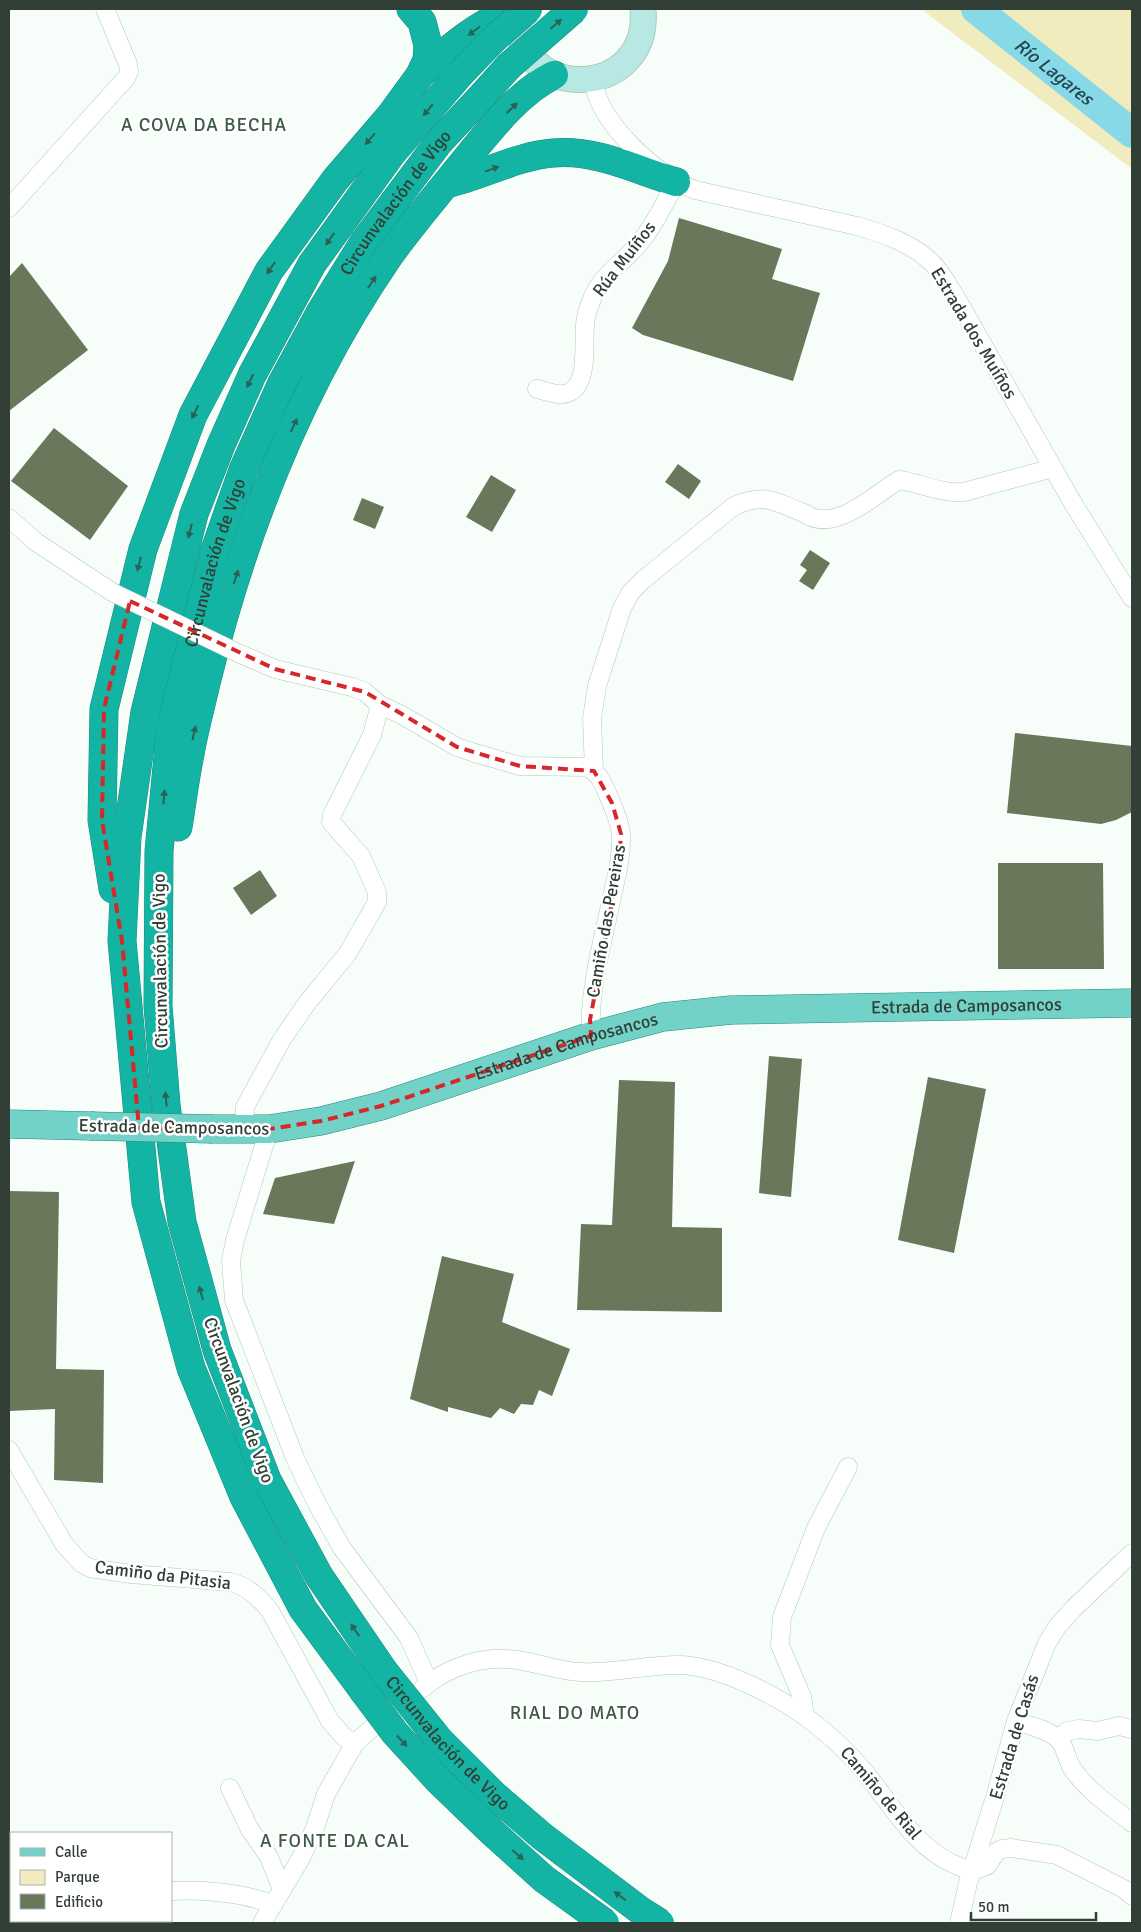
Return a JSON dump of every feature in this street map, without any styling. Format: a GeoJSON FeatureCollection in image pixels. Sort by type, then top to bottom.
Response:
{"type":"FeatureCollection","features":[{"type":"Feature","properties":{"kind":"highway"},"geometry":{"type":"LineString","coordinates":[[122,941],[102,820],[104,709],[143,550],[193,415],[269,271],[335,180],[390,116],[420,75],[427,60],[428,45],[422,22],[411,9]]}},
{"type":"Feature","properties":{"kind":"highway"},"geometry":{"type":"LineString","coordinates":[[420,75],[479,27],[496,16],[517,9]]}},
{"type":"Feature","properties":{"kind":"highway","name":"Circunvalación de Vigo"},"geometry":{"type":"LineString","coordinates":[[528,9],[495,38],[460,74],[392,153],[312,264],[252,375],[221,445],[194,514],[145,712],[127,837],[122,941],[146,1202],[191,1368],[244,1497],[299,1600],[395,1734],[438,1780],[544,1879],[605,1923]]}},
{"type":"Feature","properties":{"kind":"highway","name":"Circunvalación de Vigo"},"geometry":{"type":"LineString","coordinates":[[574,9],[509,66],[439,142],[364,242],[320,313],[282,383],[243,470],[214,553],[171,725],[159,851],[158,1006],[166,1105],[182,1222],[217,1350],[267,1480],[319,1576],[383,1670],[440,1741],[494,1795],[554,1845],[640,1911],[660,1923]]}},
{"type":"Feature","properties":{"kind":"highway"},"geometry":{"type":"LineString","coordinates":[[158,1006],[168,982],[173,857],[190,752],[220,627],[258,512],[294,426],[330,353],[390,255],[488,133],[543,80],[554,75]]}},
{"type":"Feature","properties":{"kind":"highway"},"geometry":{"type":"LineString","coordinates":[[446,184],[465,180],[523,159],[553,153],[582,153],[608,159],[676,182]]}},
{"type":"Feature","properties":{"kind":"main road"},"geometry":{"type":"LineString","coordinates":[[517,9],[516,22],[519,36],[524,48],[537,64],[554,75],[573,80],[593,80],[617,69],[635,49],[643,23],[643,9]]}},
{"type":"Feature","properties":{"kind":"main road","name":"Estrada de Camposancos"},"geometry":{"type":"LineString","coordinates":[[9,1124],[256,1129],[321,1121],[381,1106],[591,1036],[663,1017],[731,1010],[1132,1004]]}},
{"type":"Feature","properties":{"kind":"street"},"geometry":{"type":"LineString","coordinates":[[9,208],[126,78],[129,72],[128,64],[105,9]]}},
{"type":"Feature","properties":{"kind":"street","name":"Estrada dos Muíños"},"geometry":{"type":"LineString","coordinates":[[593,80],[594,92],[602,109],[616,127],[638,152],[676,182],[695,190],[864,228],[902,242],[919,252],[932,264],[944,278],[1053,468],[1132,598]]}},
{"type":"Feature","properties":{"kind":"street","name":"Rúa Muíños"},"geometry":{"type":"LineString","coordinates":[[537,389],[558,395],[566,395],[576,388],[580,378],[584,354],[586,317],[593,296],[610,273],[636,247],[651,228],[676,182]]}},
{"type":"Feature","properties":{"kind":"street"},"geometry":{"type":"LineString","coordinates":[[9,518],[36,542],[112,592],[238,653],[275,669],[352,687],[365,692],[380,705],[457,746],[475,753],[520,766],[585,767],[594,771],[592,718],[597,686],[622,608],[631,592],[643,580],[718,517],[734,506],[750,499],[762,498],[804,513],[810,517],[825,519],[848,514],[899,480],[913,482],[949,493],[964,492],[1053,468]]}},
{"type":"Feature","properties":{"kind":"street"},"geometry":{"type":"LineString","coordinates":[[256,1129],[245,1108],[276,1048],[307,1003],[348,953],[377,902],[377,892],[361,856],[331,822],[332,815],[372,735],[380,705]]}},
{"type":"Feature","properties":{"kind":"street","name":"Camiño das Pereiras"},"geometry":{"type":"LineString","coordinates":[[591,1036],[590,1020],[619,865],[621,834],[612,802],[601,779],[594,771]]}},
{"type":"Feature","properties":{"kind":"street","name":"Camiño de Rial"},"geometry":{"type":"LineString","coordinates":[[256,1129],[231,1261],[234,1300],[292,1450],[317,1504],[342,1548],[409,1638],[426,1686],[468,1664],[491,1658],[516,1660],[578,1672],[666,1665],[692,1666],[711,1670],[742,1682],[805,1716],[835,1740],[863,1770],[915,1836],[937,1856],[947,1862],[972,1870]]}},
{"type":"Feature","properties":{"kind":"street","name":"Camiño da Pitasia"},"geometry":{"type":"LineString","coordinates":[[9,1450],[64,1544],[81,1563],[90,1568],[131,1574],[231,1582],[242,1585],[255,1595],[270,1611],[330,1722],[344,1737],[355,1744]]}},
{"type":"Feature","properties":{"kind":"street"},"geometry":{"type":"LineString","coordinates":[[805,1716],[802,1697],[780,1645],[782,1617],[816,1528],[848,1467]]}},
{"type":"Feature","properties":{"kind":"street","name":"Estrada de Casás"},"geometry":{"type":"LineString","coordinates":[[960,1923],[972,1870],[1016,1721],[1047,1643],[1057,1627],[1074,1608],[1131,1558]]}},
{"type":"Feature","properties":{"kind":"street"},"geometry":{"type":"LineString","coordinates":[[1016,1721],[1050,1734],[1059,1740],[1071,1767],[1098,1797],[1132,1823]]}},
{"type":"Feature","properties":{"kind":"street"},"geometry":{"type":"LineString","coordinates":[[1059,1740],[1067,1731],[1079,1729],[1097,1731],[1119,1726],[1132,1729]]}},
{"type":"Feature","properties":{"kind":"street"},"geometry":{"type":"LineString","coordinates":[[262,1923],[301,1858],[315,1828],[326,1794],[355,1744],[372,1728]]}},
{"type":"Feature","properties":{"kind":"street"},"geometry":{"type":"LineString","coordinates":[[230,1788],[249,1828],[269,1857],[277,1898]]}},
{"type":"Feature","properties":{"kind":"street"},"geometry":{"type":"LineString","coordinates":[[972,1870],[987,1866],[996,1852],[1002,1849],[1011,1848],[1057,1855],[1132,1896]]}},
{"type":"Feature","properties":{"kind":"street"},"geometry":{"type":"LineString","coordinates":[[172,1891],[203,1891],[262,1900],[277,1898]]}},
{"type":"Feature","properties":{"kind":"highlighted area"},"geometry":{"type":"Polygon","coordinates":[[[130,601],[275,669],[365,692],[457,747],[520,766],[594,771],[612,803],[621,834],[619,865],[590,1020],[591,1036],[381,1106],[321,1121],[269,1129],[139,1128],[122,941],[102,820],[104,709],[130,601]]]}},
{"type":"Feature","properties":{"kind":"green space"},"geometry":{"type":"Polygon","coordinates":[[[921,9],[1132,9],[1132,169],[921,9]]]}},
{"type":"Feature","properties":{"kind":"building"},"geometry":{"type":"Polygon","coordinates":[[[679,218],[782,249],[772,279],[820,293],[793,381],[643,335],[632,328],[668,261],[679,218]]]}},
{"type":"Feature","properties":{"kind":"building"},"geometry":{"type":"Polygon","coordinates":[[[22,263],[88,350],[9,411],[9,277],[22,263]]]}},
{"type":"Feature","properties":{"kind":"building"},"geometry":{"type":"Polygon","coordinates":[[[54,428],[128,486],[90,540],[11,481],[54,428]]]}},
{"type":"Feature","properties":{"kind":"building"},"geometry":{"type":"Polygon","coordinates":[[[678,464],[701,481],[689,499],[665,482],[678,464]]]}},
{"type":"Feature","properties":{"kind":"building"},"geometry":{"type":"Polygon","coordinates":[[[491,475],[516,490],[492,532],[466,517],[491,475]]]}},
{"type":"Feature","properties":{"kind":"building"},"geometry":{"type":"Polygon","coordinates":[[[362,498],[384,507],[375,529],[353,520],[362,498]]]}},
{"type":"Feature","properties":{"kind":"building"},"geometry":{"type":"Polygon","coordinates":[[[810,550],[830,563],[813,590],[799,581],[807,570],[800,565],[810,550]]]}},
{"type":"Feature","properties":{"kind":"building"},"geometry":{"type":"Polygon","coordinates":[[[1015,733],[1132,746],[1132,812],[1116,820],[1101,824],[1007,813],[1015,733]]]}},
{"type":"Feature","properties":{"kind":"building"},"geometry":{"type":"Polygon","coordinates":[[[998,863],[1103,863],[1104,969],[998,969],[998,863]]]}},
{"type":"Feature","properties":{"kind":"building"},"geometry":{"type":"Polygon","coordinates":[[[260,870],[277,896],[251,915],[233,888],[260,870]]]}},
{"type":"Feature","properties":{"kind":"building"},"geometry":{"type":"Polygon","coordinates":[[[769,1056],[802,1059],[791,1197],[759,1193],[769,1056]]]}},
{"type":"Feature","properties":{"kind":"building"},"geometry":{"type":"Polygon","coordinates":[[[928,1077],[986,1089],[954,1253],[898,1240],[928,1077]]]}},
{"type":"Feature","properties":{"kind":"building"},"geometry":{"type":"Polygon","coordinates":[[[619,1080],[675,1082],[672,1227],[722,1228],[722,1312],[577,1310],[581,1224],[612,1225],[619,1080]]]}},
{"type":"Feature","properties":{"kind":"building"},"geometry":{"type":"Polygon","coordinates":[[[355,1161],[334,1224],[263,1214],[275,1178],[355,1161]]]}},
{"type":"Feature","properties":{"kind":"building"},"geometry":{"type":"Polygon","coordinates":[[[9,1191],[59,1192],[56,1369],[104,1370],[103,1483],[54,1480],[55,1409],[9,1411],[9,1191]]]}},
{"type":"Feature","properties":{"kind":"building"},"geometry":{"type":"Polygon","coordinates":[[[442,1256],[514,1274],[502,1322],[570,1349],[552,1396],[539,1390],[533,1405],[521,1404],[514,1414],[500,1408],[491,1418],[448,1407],[448,1412],[410,1399],[442,1256]]]}},
{"type":"Feature","properties":{"kind":"waterway","name":"Río Lagares"},"geometry":{"type":"LineString","coordinates":[[976,9],[1132,133]]}},
{"type":"Feature","properties":{"kind":"district","name":"A COVA DA BECHA"},"geometry":{"type":"Point","coordinates":[204,124]}},
{"type":"Feature","properties":{"kind":"district","name":"RIAL DO MATO"},"geometry":{"type":"Point","coordinates":[575,1712]}},
{"type":"Feature","properties":{"kind":"district","name":"A FONTE DA CAL"},"geometry":{"type":"Point","coordinates":[335,1840]}}]}
